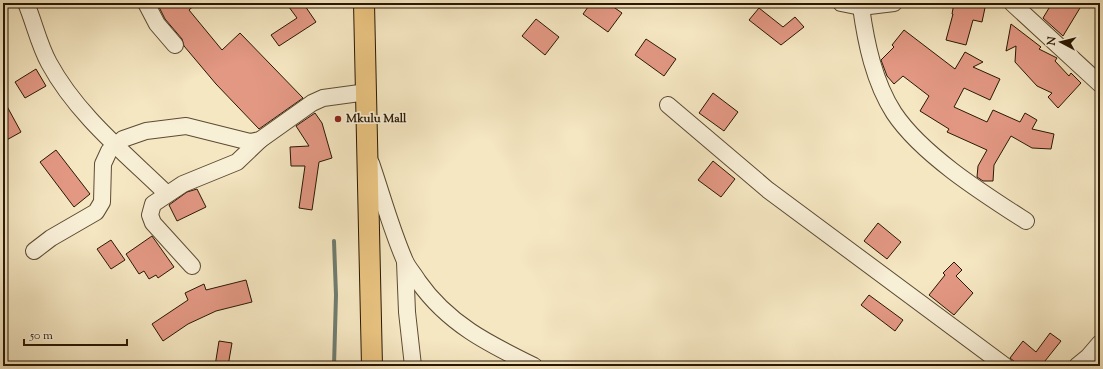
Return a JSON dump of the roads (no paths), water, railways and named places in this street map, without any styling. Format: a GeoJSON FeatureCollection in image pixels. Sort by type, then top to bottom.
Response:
{"type":"FeatureCollection","features":[{"type":"Feature","properties":{"kind":"main road"},"geometry":{"type":"LineString","coordinates":[[364,3],[372,366]]}},
{"type":"Feature","properties":{"kind":"street"},"geometry":{"type":"LineString","coordinates":[[26,3],[48,62],[79,106],[116,145],[167,194]]}},
{"type":"Feature","properties":{"kind":"street"},"geometry":{"type":"LineString","coordinates":[[146,3],[157,24],[175,45]]}},
{"type":"Feature","properties":{"kind":"street"},"geometry":{"type":"LineString","coordinates":[[841,3],[861,7],[894,3]]}},
{"type":"Feature","properties":{"kind":"street"},"geometry":{"type":"LineString","coordinates":[[1012,3],[1100,84]]}},
{"type":"Feature","properties":{"kind":"street"},"geometry":{"type":"LineString","coordinates":[[861,7],[867,47],[873,67],[894,113],[907,130],[927,149],[979,190],[1026,221]]}},
{"type":"Feature","properties":{"kind":"street"},"geometry":{"type":"LineString","coordinates":[[192,266],[153,223],[150,215],[152,204],[183,184],[237,162],[260,140],[312,103],[323,98],[367,92]]}},
{"type":"Feature","properties":{"kind":"street"},"geometry":{"type":"LineString","coordinates":[[668,105],[768,190],[1005,366]]}},
{"type":"Feature","properties":{"kind":"street"},"geometry":{"type":"LineString","coordinates":[[34,251],[51,238],[96,212],[102,202],[103,164],[109,151],[123,139],[132,134],[171,126],[186,126],[250,142],[260,140]]}},
{"type":"Feature","properties":{"kind":"street"},"geometry":{"type":"LineString","coordinates":[[368,152],[391,225],[406,262],[428,296],[451,318],[476,336],[534,366]]}},
{"type":"Feature","properties":{"kind":"street"},"geometry":{"type":"LineString","coordinates":[[406,262],[407,312],[413,366]]}},
{"type":"Feature","properties":{"kind":"street"},"geometry":{"type":"LineString","coordinates":[[1077,366],[1088,357],[1100,343]]}},
{"type":"Feature","properties":{"kind":"waterway"},"geometry":{"type":"LineString","coordinates":[[334,241],[336,295],[334,366]]}},
{"type":"Feature","properties":{"kind":"place","name":"Mkulu Mall"},"geometry":{"type":"Point","coordinates":[338,119]}}]}
